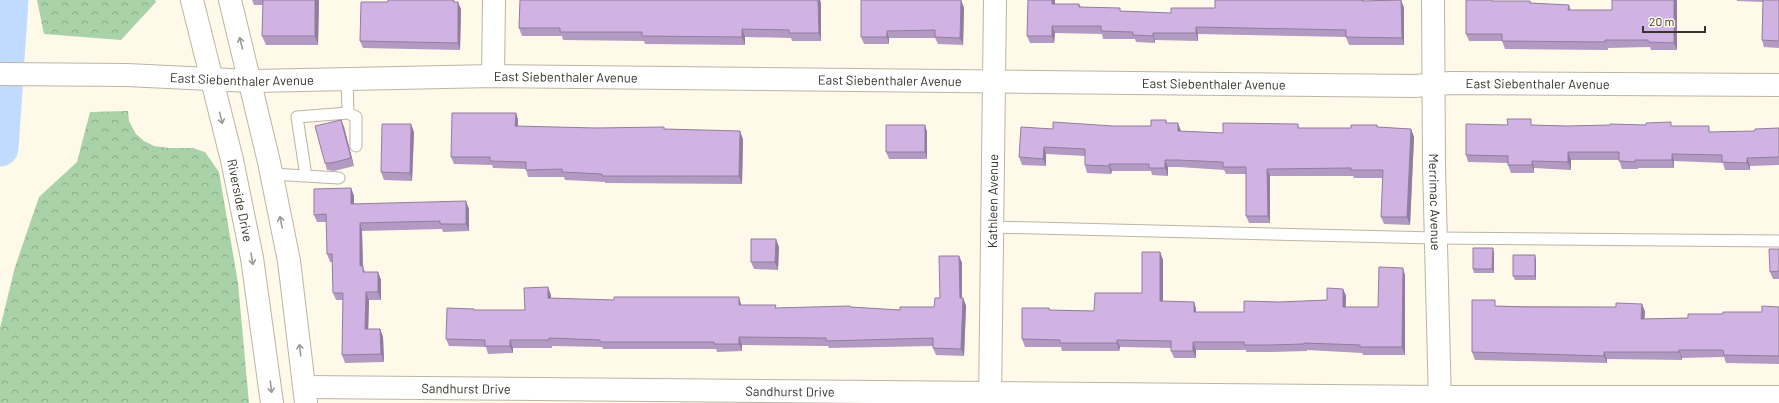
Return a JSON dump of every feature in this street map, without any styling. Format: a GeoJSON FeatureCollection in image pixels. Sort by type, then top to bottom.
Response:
{"type":"FeatureCollection","features":[{"type":"Feature","properties":{"kind":"main road","name":"Riverside Drive"},"geometry":{"type":"LineString","coordinates":[[192,0],[232,160],[252,258],[272,403]]}},
{"type":"Feature","properties":{"kind":"main road"},"geometry":{"type":"LineString","coordinates":[[230,0],[272,174],[290,260],[306,395]]}},
{"type":"Feature","properties":{"kind":"main road"},"geometry":{"type":"LineString","coordinates":[[493,76],[494,0]]}},
{"type":"Feature","properties":{"kind":"main road","name":"Kathleen Avenue"},"geometry":{"type":"LineString","coordinates":[[990,398],[995,0]]}},
{"type":"Feature","properties":{"kind":"main road","name":"Merrimac Avenue"},"geometry":{"type":"LineString","coordinates":[[1433,0],[1435,238],[1440,400]]}},
{"type":"Feature","properties":{"kind":"main road","name":"East Siebenthaler Avenue"},"geometry":{"type":"LineString","coordinates":[[0,74],[127,75],[250,81],[493,76],[1414,86],[1457,83],[1779,85]]}},
{"type":"Feature","properties":{"kind":"main road","name":"Sandhurst Drive"},"geometry":{"type":"LineString","coordinates":[[306,395],[1440,400],[1779,397]]}},
{"type":"Feature","properties":{"kind":"lane"},"geometry":{"type":"LineString","coordinates":[[347,79],[348,113]]}},
{"type":"Feature","properties":{"kind":"lane"},"geometry":{"type":"LineString","coordinates":[[306,176],[297,117],[348,113],[356,117],[356,146]]}},
{"type":"Feature","properties":{"kind":"lane"},"geometry":{"type":"LineString","coordinates":[[272,174],[339,178]]}},
{"type":"Feature","properties":{"kind":"lane"},"geometry":{"type":"LineString","coordinates":[[992,227],[1435,238],[1779,241]]}},
{"type":"Feature","properties":{"kind":"green space"},"geometry":{"type":"Polygon","coordinates":[[[37,0],[155,0],[156,2],[121,40],[44,34],[37,0]]]}},
{"type":"Feature","properties":{"kind":"green space"},"geometry":{"type":"Polygon","coordinates":[[[128,111],[129,121],[136,134],[144,141],[154,146],[169,148],[193,148],[205,152],[219,172],[238,283],[249,403],[0,403],[0,328],[15,267],[39,197],[77,162],[90,112],[128,111]]]}},
{"type":"Feature","properties":{"kind":"building"},"geometry":{"type":"Polygon","coordinates":[[[263,0],[315,0],[315,36],[262,36],[263,0]]]}},
{"type":"Feature","properties":{"kind":"building"},"geometry":{"type":"Polygon","coordinates":[[[388,0],[454,0],[453,2],[458,2],[458,43],[360,41],[361,2],[388,2],[388,0]]]}},
{"type":"Feature","properties":{"kind":"building"},"geometry":{"type":"Polygon","coordinates":[[[520,0],[818,0],[819,33],[789,33],[789,30],[742,29],[742,37],[642,36],[642,32],[560,32],[560,28],[519,28],[520,0]]]}},
{"type":"Feature","properties":{"kind":"building"},"geometry":{"type":"Polygon","coordinates":[[[861,0],[961,0],[960,38],[935,37],[935,30],[887,31],[887,37],[861,37],[861,0]]]}},
{"type":"Feature","properties":{"kind":"building"},"geometry":{"type":"Polygon","coordinates":[[[1028,0],[1052,0],[1052,4],[1079,4],[1079,7],[1120,8],[1120,11],[1171,13],[1171,8],[1215,8],[1215,0],[1401,0],[1402,38],[1346,37],[1346,30],[1196,27],[1196,33],[1153,33],[1153,36],[1133,35],[1133,32],[1101,31],[1101,26],[1052,26],[1052,36],[1027,36],[1028,0]]]}},
{"type":"Feature","properties":{"kind":"building"},"geometry":{"type":"Polygon","coordinates":[[[1466,0],[1530,1],[1530,3],[1569,5],[1568,10],[1612,10],[1612,0],[1674,0],[1674,43],[1648,42],[1648,40],[1605,40],[1605,42],[1502,41],[1502,34],[1466,34],[1466,0]]]}},
{"type":"Feature","properties":{"kind":"building"},"geometry":{"type":"Polygon","coordinates":[[[1763,0],[1779,0],[1779,41],[1762,40],[1763,0]]]}},
{"type":"Feature","properties":{"kind":"building"},"geometry":{"type":"Polygon","coordinates":[[[452,113],[516,113],[515,126],[596,128],[664,127],[664,129],[740,131],[739,176],[602,176],[602,174],[562,172],[562,169],[526,170],[526,162],[490,161],[490,157],[451,157],[452,113]]]}},
{"type":"Feature","properties":{"kind":"building"},"geometry":{"type":"Polygon","coordinates":[[[1507,119],[1531,119],[1531,125],[1567,126],[1610,124],[1646,125],[1646,123],[1671,122],[1671,126],[1709,126],[1709,132],[1755,131],[1755,129],[1779,128],[1779,157],[1747,158],[1747,163],[1722,162],[1722,155],[1672,154],[1672,160],[1635,160],[1635,162],[1619,161],[1619,152],[1568,152],[1568,162],[1532,161],[1532,165],[1508,165],[1508,156],[1466,155],[1466,124],[1508,125],[1507,119]]]}},
{"type":"Feature","properties":{"kind":"building"},"geometry":{"type":"Polygon","coordinates":[[[341,120],[351,158],[325,163],[315,126],[341,120]]]}},
{"type":"Feature","properties":{"kind":"building"},"geometry":{"type":"Polygon","coordinates":[[[1151,120],[1166,120],[1166,123],[1178,123],[1178,131],[1223,133],[1223,123],[1298,124],[1298,128],[1351,128],[1351,125],[1377,125],[1377,127],[1411,129],[1407,217],[1381,217],[1383,170],[1351,170],[1351,168],[1267,169],[1268,216],[1246,216],[1246,167],[1223,167],[1223,162],[1177,160],[1165,160],[1165,168],[1149,168],[1149,164],[1109,164],[1109,166],[1085,165],[1085,149],[1044,147],[1043,159],[1019,157],[1021,127],[1053,129],[1053,122],[1113,126],[1151,126],[1151,120]]]}},
{"type":"Feature","properties":{"kind":"building"},"geometry":{"type":"Polygon","coordinates":[[[382,124],[411,124],[410,173],[381,172],[382,124]]]}},
{"type":"Feature","properties":{"kind":"building"},"geometry":{"type":"Polygon","coordinates":[[[886,125],[925,125],[925,152],[886,152],[886,125]]]}},
{"type":"Feature","properties":{"kind":"building"},"geometry":{"type":"Polygon","coordinates":[[[351,188],[351,204],[466,201],[466,224],[440,224],[440,221],[360,223],[360,266],[363,266],[363,272],[378,272],[378,292],[366,292],[365,329],[380,329],[381,354],[342,355],[343,293],[333,293],[332,254],[327,254],[326,214],[314,215],[314,189],[351,188]]]}},
{"type":"Feature","properties":{"kind":"building"},"geometry":{"type":"Polygon","coordinates":[[[751,239],[776,239],[775,262],[751,262],[751,239]]]}},
{"type":"Feature","properties":{"kind":"building"},"geometry":{"type":"Polygon","coordinates":[[[1473,248],[1493,248],[1492,269],[1473,269],[1473,248]]]}},
{"type":"Feature","properties":{"kind":"building"},"geometry":{"type":"Polygon","coordinates":[[[1769,249],[1779,249],[1779,271],[1770,272],[1769,249]]]}},
{"type":"Feature","properties":{"kind":"building"},"geometry":{"type":"Polygon","coordinates":[[[1142,252],[1160,252],[1160,301],[1194,302],[1194,312],[1244,312],[1244,301],[1279,302],[1327,300],[1327,288],[1343,289],[1343,307],[1378,307],[1379,267],[1403,268],[1402,347],[1360,347],[1360,345],[1304,343],[1244,345],[1244,342],[1193,342],[1193,351],[1171,351],[1171,341],[1117,340],[1117,343],[1060,343],[1060,340],[1022,339],[1022,308],[1094,311],[1095,293],[1142,293],[1142,252]]]}},
{"type":"Feature","properties":{"kind":"building"},"geometry":{"type":"Polygon","coordinates":[[[1513,255],[1535,255],[1535,276],[1513,276],[1513,255]]]}},
{"type":"Feature","properties":{"kind":"building"},"geometry":{"type":"Polygon","coordinates":[[[939,256],[959,256],[960,298],[963,298],[961,349],[933,348],[933,338],[826,341],[826,338],[739,337],[739,344],[714,344],[714,342],[600,342],[600,340],[549,338],[549,340],[510,340],[510,346],[485,346],[485,340],[446,339],[447,308],[474,310],[525,310],[524,288],[548,287],[548,298],[614,300],[614,297],[739,297],[739,305],[776,305],[775,308],[850,306],[900,310],[900,307],[934,307],[935,298],[940,298],[939,256]]]}},
{"type":"Feature","properties":{"kind":"building"},"geometry":{"type":"Polygon","coordinates":[[[1472,300],[1495,300],[1495,306],[1526,307],[1616,307],[1616,303],[1642,304],[1641,319],[1688,318],[1688,314],[1762,312],[1762,306],[1779,307],[1779,356],[1724,355],[1723,350],[1679,350],[1679,352],[1604,352],[1604,356],[1472,352],[1472,300]]]}},
{"type":"Feature","properties":{"kind":"waterway"},"geometry":{"type":"LineString","coordinates":[[0,148],[10,0]]}}]}
